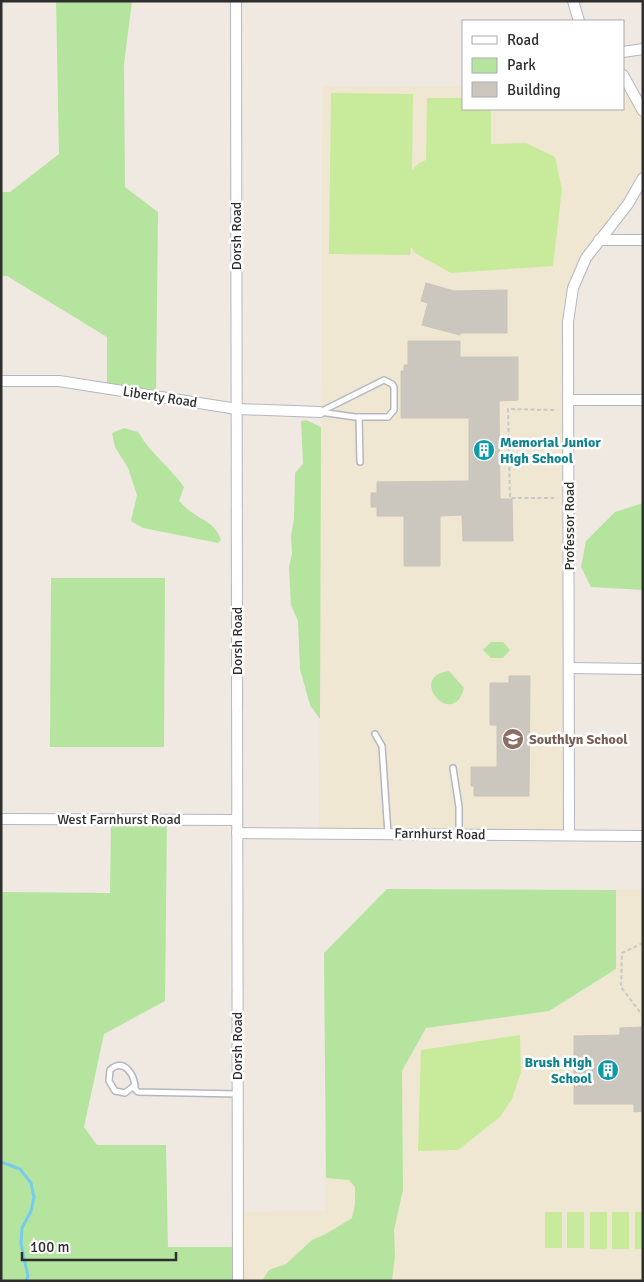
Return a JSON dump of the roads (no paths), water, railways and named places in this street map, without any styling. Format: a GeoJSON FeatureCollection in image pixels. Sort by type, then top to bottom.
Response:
{"type":"FeatureCollection","features":[{"type":"Feature","properties":{"kind":"street","name":"Dorsh Road"},"geometry":{"type":"LineString","coordinates":[[236,1],[238,1281]]}},
{"type":"Feature","properties":{"kind":"street"},"geometry":{"type":"LineString","coordinates":[[573,1],[579,20]]}},
{"type":"Feature","properties":{"kind":"street"},"geometry":{"type":"LineString","coordinates":[[624,52],[643,49]]}},
{"type":"Feature","properties":{"kind":"street"},"geometry":{"type":"LineString","coordinates":[[624,77],[643,112]]}},
{"type":"Feature","properties":{"kind":"street","name":"Professor Road"},"geometry":{"type":"LineString","coordinates":[[569,835],[568,322],[573,288],[586,258],[628,204],[643,178]]}},
{"type":"Feature","properties":{"kind":"street"},"geometry":{"type":"LineString","coordinates":[[599,240],[643,240]]}},
{"type":"Feature","properties":{"kind":"street","name":"Liberty Road"},"geometry":{"type":"LineString","coordinates":[[1,381],[59,381],[236,409],[320,412]]}},
{"type":"Feature","properties":{"kind":"street"},"geometry":{"type":"LineString","coordinates":[[568,400],[643,400]]}},
{"type":"Feature","properties":{"kind":"street"},"geometry":{"type":"LineString","coordinates":[[569,668],[643,669]]}},
{"type":"Feature","properties":{"kind":"street","name":"West Farnhurst Road"},"geometry":{"type":"LineString","coordinates":[[1,819],[237,820]]}},
{"type":"Feature","properties":{"kind":"street","name":"Farnhurst Road"},"geometry":{"type":"LineString","coordinates":[[237,834],[643,836]]}},
{"type":"Feature","properties":{"kind":"lane"},"geometry":{"type":"LineString","coordinates":[[386,380],[394,387],[394,410],[390,416],[383,418],[359,418],[320,412],[381,381],[386,380]]}},
{"type":"Feature","properties":{"kind":"lane"},"geometry":{"type":"LineString","coordinates":[[359,418],[360,462]]}},
{"type":"Feature","properties":{"kind":"lane"},"geometry":{"type":"LineString","coordinates":[[375,734],[382,746],[388,834]]}},
{"type":"Feature","properties":{"kind":"lane"},"geometry":{"type":"LineString","coordinates":[[453,768],[459,807],[460,834]]}},
{"type":"Feature","properties":{"kind":"lane"},"geometry":{"type":"LineString","coordinates":[[135,1085],[125,1093],[115,1091],[108,1081],[110,1070],[116,1066],[123,1066],[130,1071],[135,1085],[135,1089],[138,1092],[238,1094]]}},
{"type":"Feature","properties":{"kind":"waterway"},"geometry":{"type":"LineString","coordinates":[[1,1162],[20,1169],[31,1183],[34,1197],[31,1211],[22,1228],[21,1244],[28,1276],[26,1281]]}},
{"type":"Feature","properties":{"kind":"place","name":"Memorial Junior High School"},"geometry":{"type":"Point","coordinates":[484,450]}},
{"type":"Feature","properties":{"kind":"place","name":"Southlyn School"},"geometry":{"type":"Point","coordinates":[513,739]}},
{"type":"Feature","properties":{"kind":"place","name":"Brush High School"},"geometry":{"type":"Point","coordinates":[608,1070]}}]}
